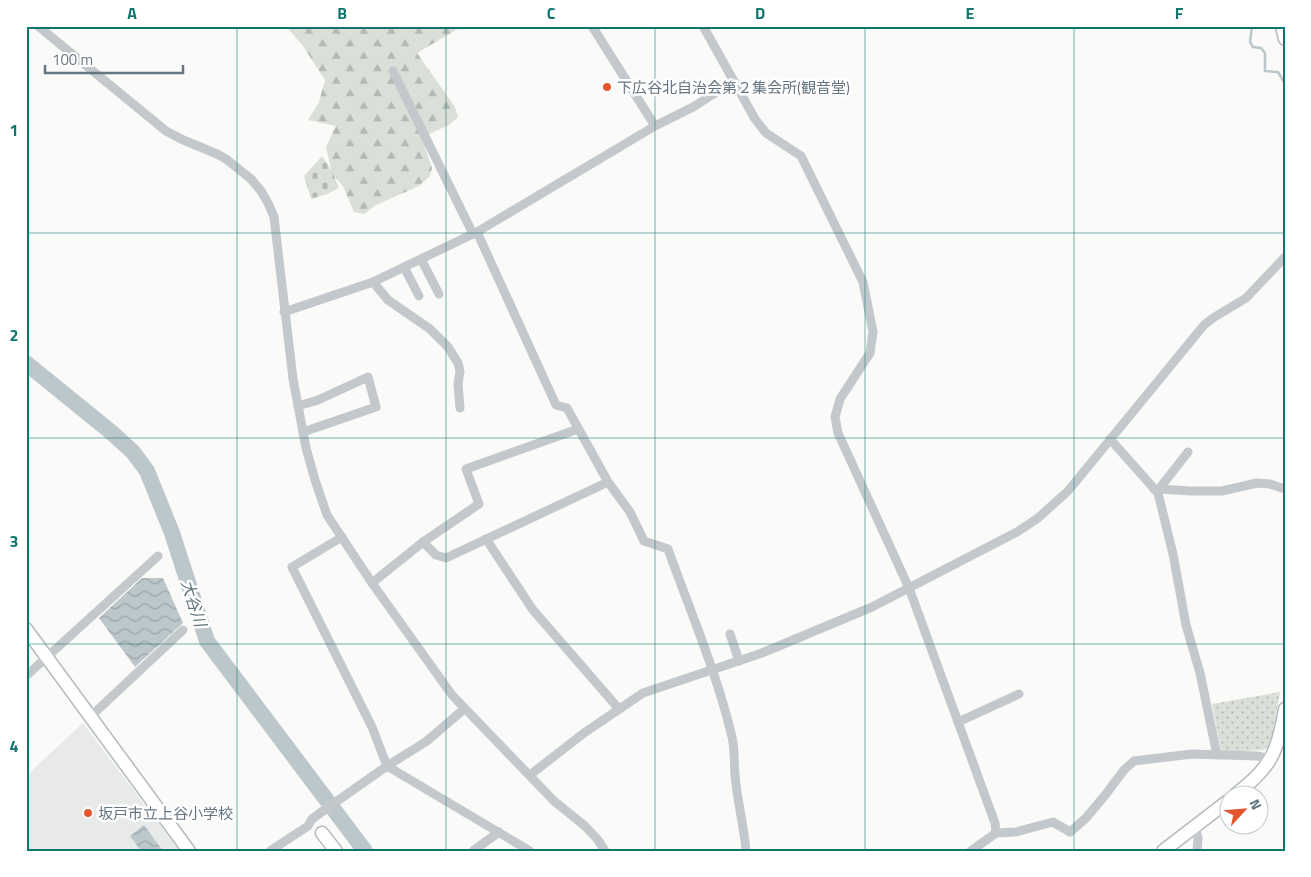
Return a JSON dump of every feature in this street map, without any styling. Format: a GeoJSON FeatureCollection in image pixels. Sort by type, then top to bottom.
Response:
{"type":"FeatureCollection","features":[{"type":"Feature","properties":{"kind":"street"},"geometry":{"type":"LineString","coordinates":[[38,26],[166,130],[181,139],[221,156],[241,170],[261,191],[274,218],[293,379],[303,432],[315,480],[328,515],[372,583],[452,695],[554,801],[585,826],[605,851]]}},
{"type":"Feature","properties":{"kind":"street"},"geometry":{"type":"LineString","coordinates":[[592,26],[655,126]]}},
{"type":"Feature","properties":{"kind":"street"},"geometry":{"type":"LineString","coordinates":[[703,26],[766,134],[801,156],[863,282],[873,332],[870,354],[840,399],[835,417],[838,433],[909,588],[995,823],[996,833]]}},
{"type":"Feature","properties":{"kind":"street"},"geometry":{"type":"LineString","coordinates":[[1282,26],[1285,39]]}},
{"type":"Feature","properties":{"kind":"street"},"geometry":{"type":"LineString","coordinates":[[393,72],[475,233],[556,405],[567,408],[608,482],[630,512],[644,542],[668,550],[712,670],[732,740],[735,777],[744,826],[746,851]]}},
{"type":"Feature","properties":{"kind":"street"},"geometry":{"type":"LineString","coordinates":[[284,312],[373,282],[475,233],[655,126],[693,107],[734,81]]}},
{"type":"Feature","properties":{"kind":"street"},"geometry":{"type":"LineString","coordinates":[[530,775],[584,733],[643,693],[739,661],[872,607],[1017,532],[1038,518],[1068,491],[1204,325],[1212,318],[1246,298],[1285,257]]}},
{"type":"Feature","properties":{"kind":"street"},"geometry":{"type":"LineString","coordinates":[[421,259],[439,294]]}},
{"type":"Feature","properties":{"kind":"street"},"geometry":{"type":"LineString","coordinates":[[404,267],[419,296]]}},
{"type":"Feature","properties":{"kind":"street"},"geometry":{"type":"LineString","coordinates":[[373,282],[388,300],[430,329],[448,347],[458,363],[460,371],[458,384],[460,408]]}},
{"type":"Feature","properties":{"kind":"street"},"geometry":{"type":"LineString","coordinates":[[298,406],[318,400],[368,377],[376,407],[303,432]]}},
{"type":"Feature","properties":{"kind":"street"},"geometry":{"type":"LineString","coordinates":[[372,583],[423,542],[479,504],[466,469],[578,429]]}},
{"type":"Feature","properties":{"kind":"street"},"geometry":{"type":"LineString","coordinates":[[1110,439],[1158,493],[1173,554],[1186,625],[1200,673],[1217,755]]}},
{"type":"Feature","properties":{"kind":"street"},"geometry":{"type":"LineString","coordinates":[[1156,489],[1188,452]]}},
{"type":"Feature","properties":{"kind":"street"},"geometry":{"type":"LineString","coordinates":[[423,542],[436,555],[446,558],[608,482]]}},
{"type":"Feature","properties":{"kind":"street"},"geometry":{"type":"LineString","coordinates":[[1156,489],[1222,491],[1257,483],[1270,484],[1285,489]]}},
{"type":"Feature","properties":{"kind":"street"},"geometry":{"type":"LineString","coordinates":[[342,537],[292,567],[372,727],[387,766],[530,851]]}},
{"type":"Feature","properties":{"kind":"street"},"geometry":{"type":"LineString","coordinates":[[486,539],[533,610],[619,709]]}},
{"type":"Feature","properties":{"kind":"street"},"geometry":{"type":"LineString","coordinates":[[26,676],[158,556]]}},
{"type":"Feature","properties":{"kind":"street"},"geometry":{"type":"LineString","coordinates":[[26,629],[189,851]]}},
{"type":"Feature","properties":{"kind":"street"},"geometry":{"type":"LineString","coordinates":[[90,717],[183,630]]}},
{"type":"Feature","properties":{"kind":"street"},"geometry":{"type":"LineString","coordinates":[[730,634],[739,661]]}},
{"type":"Feature","properties":{"kind":"street"},"geometry":{"type":"LineString","coordinates":[[958,722],[1019,694]]}},
{"type":"Feature","properties":{"kind":"street"},"geometry":{"type":"LineString","coordinates":[[270,851],[308,826],[312,819],[387,766],[426,742],[464,709]]}},
{"type":"Feature","properties":{"kind":"street"},"geometry":{"type":"LineString","coordinates":[[1248,784],[1272,759],[1278,744],[1285,709]]}},
{"type":"Feature","properties":{"kind":"street"},"geometry":{"type":"LineString","coordinates":[[971,851],[996,833],[1016,832],[1053,822],[1070,832],[1086,818],[1134,761],[1192,754],[1257,756],[1272,759]]}},
{"type":"Feature","properties":{"kind":"street"},"geometry":{"type":"LineString","coordinates":[[1163,851],[1218,808]]}},
{"type":"Feature","properties":{"kind":"street"},"geometry":{"type":"LineString","coordinates":[[308,826],[322,833],[336,851]]}},
{"type":"Feature","properties":{"kind":"street"},"geometry":{"type":"LineString","coordinates":[[1194,826],[1198,838],[1197,851]]}},
{"type":"Feature","properties":{"kind":"street"},"geometry":{"type":"LineString","coordinates":[[474,851],[499,832]]}},
{"type":"Feature","properties":{"kind":"shaded area","name":"坂戸市立上谷小学校"},"geometry":{"type":"Polygon","coordinates":[[[83,723],[179,851],[26,851],[26,776],[83,723]]]}},
{"type":"Feature","properties":{"kind":"green space"},"geometry":{"type":"Polygon","coordinates":[[[286,26],[463,26],[417,53],[455,107],[458,117],[449,125],[429,134],[425,147],[432,168],[430,176],[419,186],[376,205],[364,214],[354,212],[343,186],[332,173],[326,147],[336,126],[308,120],[319,102],[325,80],[303,46],[286,26]]]}},
{"type":"Feature","properties":{"kind":"green space"},"geometry":{"type":"Polygon","coordinates":[[[322,156],[332,171],[339,188],[311,199],[304,176],[322,156]]]}},
{"type":"Feature","properties":{"kind":"green space"},"geometry":{"type":"Polygon","coordinates":[[[1280,692],[1271,744],[1264,750],[1224,752],[1221,750],[1212,704],[1280,692]]]}},
{"type":"Feature","properties":{"kind":"water"},"geometry":{"type":"Polygon","coordinates":[[[142,578],[163,578],[183,623],[135,667],[99,618],[142,578]]]}},
{"type":"Feature","properties":{"kind":"water"},"geometry":{"type":"Polygon","coordinates":[[[144,825],[163,851],[141,851],[130,836],[144,825]]]}},
{"type":"Feature","properties":{"kind":"waterway"},"geometry":{"type":"LineString","coordinates":[[1252,26],[1250,42],[1253,47],[1261,48],[1265,53],[1265,71],[1278,72],[1285,84]]}},
{"type":"Feature","properties":{"kind":"waterway","name":"大谷川"},"geometry":{"type":"LineString","coordinates":[[26,363],[111,432],[133,452],[147,471],[172,533],[207,641],[365,851]]}},
{"type":"Feature","properties":{"kind":"place","name":"下広谷北自治会第２集会所(観音堂)"},"geometry":{"type":"Point","coordinates":[607,87]}},
{"type":"Feature","properties":{"kind":"place","name":"坂戸市立上谷小学校"},"geometry":{"type":"Point","coordinates":[88,813]}}]}
